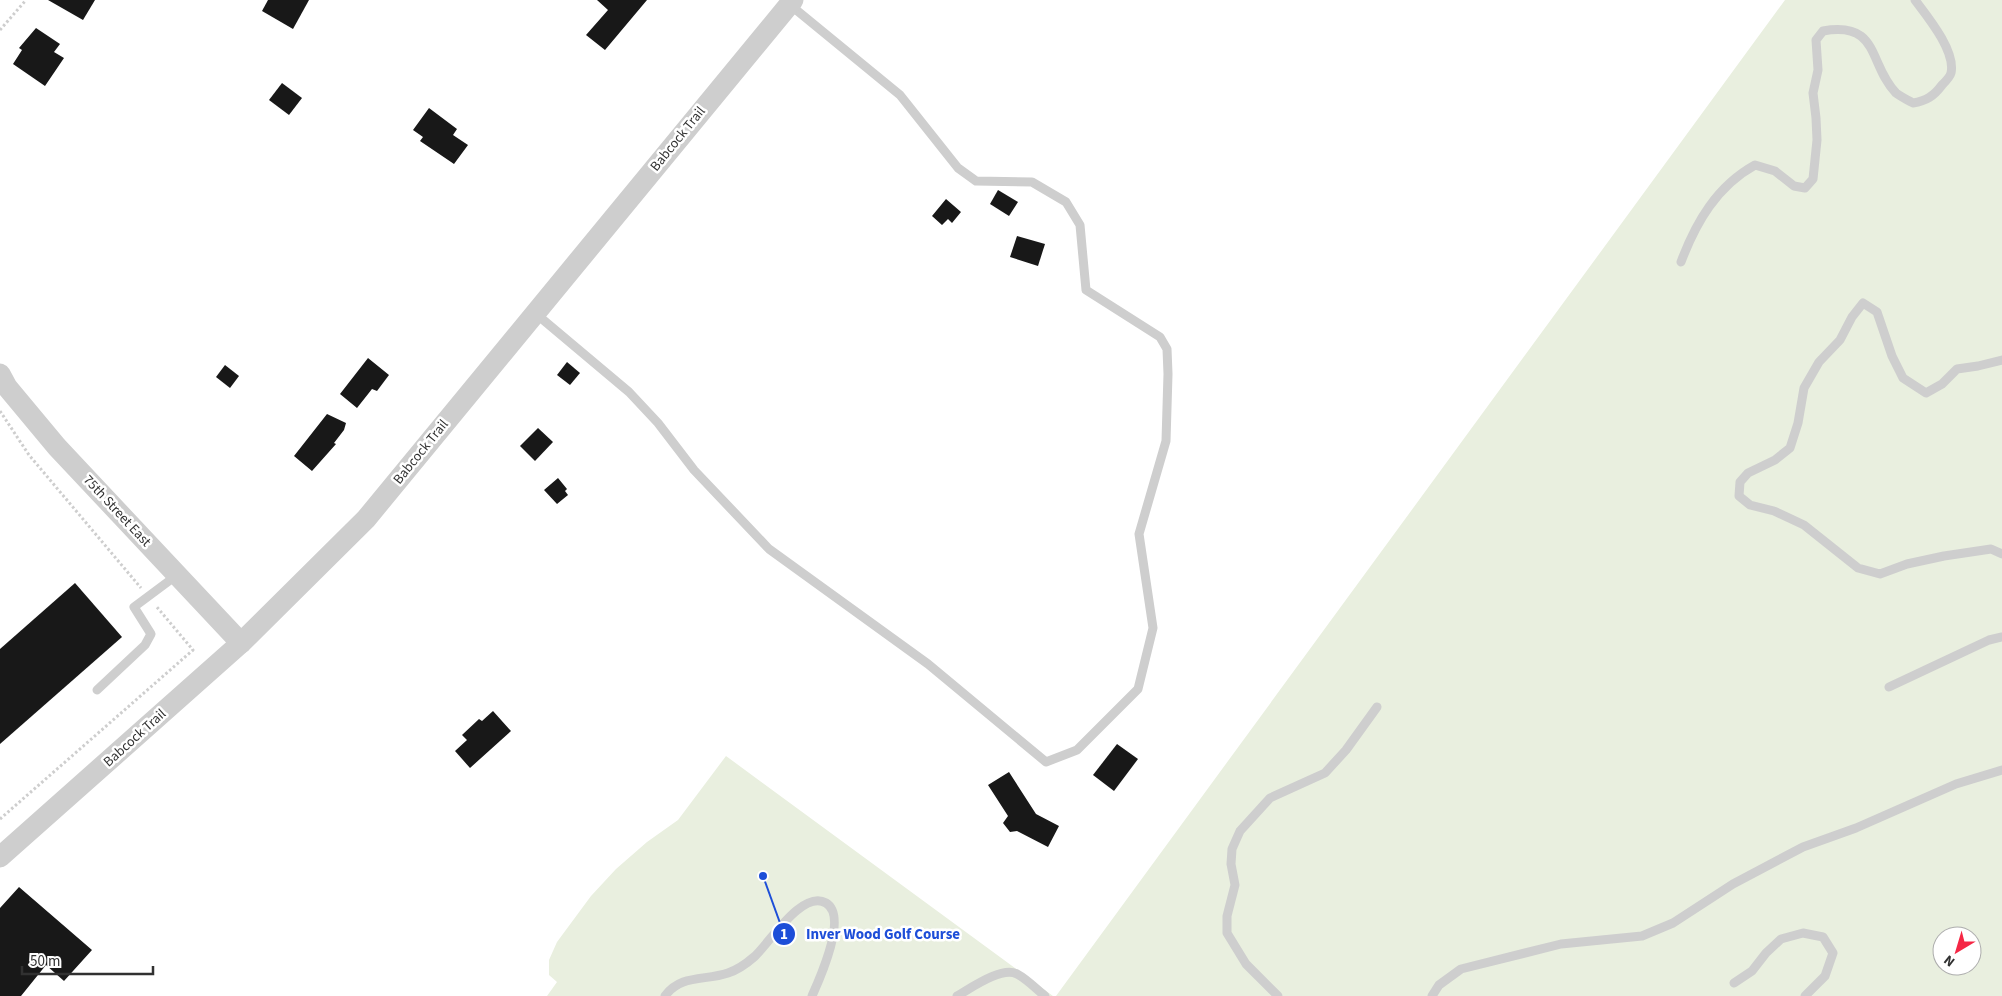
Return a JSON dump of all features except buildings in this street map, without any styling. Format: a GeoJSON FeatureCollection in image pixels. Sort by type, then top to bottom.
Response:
{"type":"FeatureCollection","features":[{"type":"Feature","properties":{"kind":"street","name":"Babcock Trail"},"geometry":{"type":"LineString","coordinates":[[0,857],[241,643],[366,518],[791,2]]}},
{"type":"Feature","properties":{"kind":"street","name":"75th Street East"},"geometry":{"type":"LineString","coordinates":[[0,374],[7,387],[57,447],[241,643]]}},
{"type":"Feature","properties":{"kind":"lane"},"geometry":{"type":"LineString","coordinates":[[1681,262],[1699,221],[1713,200],[1741,173],[1755,164],[1775,171],[1794,186],[1805,188],[1813,179],[1817,140],[1813,93],[1818,70],[1816,40],[1823,31],[1836,28],[1853,31],[1864,38],[1896,93],[1913,103],[1926,101],[1939,90],[1951,74],[1951,60],[1935,26],[1915,0]]}},
{"type":"Feature","properties":{"kind":"lane"},"geometry":{"type":"LineString","coordinates":[[535,313],[629,392],[658,423],[694,470],[769,549],[928,664],[1046,762],[1077,750],[1138,689],[1153,628],[1139,534],[1166,441],[1167,349],[1160,337],[1086,290],[1080,226],[1066,202],[1032,182],[976,181],[958,168],[900,95],[791,2]]}},
{"type":"Feature","properties":{"kind":"lane"},"geometry":{"type":"LineString","coordinates":[[2002,360],[1957,369],[1942,384],[1926,393],[1903,378],[1892,356],[1877,312],[1864,303],[1852,317],[1840,340],[1819,362],[1804,388],[1798,423],[1790,448],[1775,460],[1748,473],[1740,482],[1739,496],[1750,505],[1774,511],[1804,525],[1858,568],[1880,574],[1907,564],[1944,556],[1991,549],[2002,554]]}},
{"type":"Feature","properties":{"kind":"lane"},"geometry":{"type":"LineString","coordinates":[[97,690],[146,645],[151,634],[134,607],[149,598],[177,575]]}},
{"type":"Feature","properties":{"kind":"lane"},"geometry":{"type":"LineString","coordinates":[[1889,687],[1989,640],[2002,637]]}},
{"type":"Feature","properties":{"kind":"lane"},"geometry":{"type":"LineString","coordinates":[[1278,996],[1246,964],[1227,933],[1227,916],[1235,885],[1231,864],[1232,849],[1240,831],[1270,798],[1325,773],[1346,750],[1377,708]]}},
{"type":"Feature","properties":{"kind":"lane"},"geometry":{"type":"LineString","coordinates":[[1432,996],[1439,986],[1461,969],[1561,944],[1642,936],[1673,923],[1733,884],[1804,847],[1856,828],[1956,784],[2002,770]]}},
{"type":"Feature","properties":{"kind":"lane"},"geometry":{"type":"LineString","coordinates":[[665,996],[674,986],[682,982],[722,975],[744,965],[760,952],[797,909],[806,904],[821,901],[832,910],[835,923],[832,941],[812,996]]}},
{"type":"Feature","properties":{"kind":"lane"},"geometry":{"type":"LineString","coordinates":[[1734,983],[1752,971],[1766,953],[1781,939],[1803,933],[1823,937],[1833,953],[1825,976],[1805,996]]}},
{"type":"Feature","properties":{"kind":"lane"},"geometry":{"type":"LineString","coordinates":[[957,996],[999,974],[1011,972],[1022,977],[1045,996]]}},
{"type":"Feature","properties":{"kind":"path"},"geometry":{"type":"LineString","coordinates":[[0,30],[26,0]]}},
{"type":"Feature","properties":{"kind":"path"},"geometry":{"type":"LineString","coordinates":[[0,411],[29,455],[193,650],[0,819]]}},
{"type":"Feature","properties":{"kind":"green space"},"geometry":{"type":"Polygon","coordinates":[[[1785,0],[2002,0],[2002,996],[1056,996],[1785,0]]]}},
{"type":"Feature","properties":{"kind":"green space"},"geometry":{"type":"Polygon","coordinates":[[[726,756],[1053,996],[547,996],[557,982],[549,975],[549,960],[557,942],[591,896],[616,869],[647,842],[678,820],[726,756]]]}},
{"type":"Feature","properties":{"kind":"place","name":"Inver Wood Golf Course"},"geometry":{"type":"Point","coordinates":[763,876]}}]}
